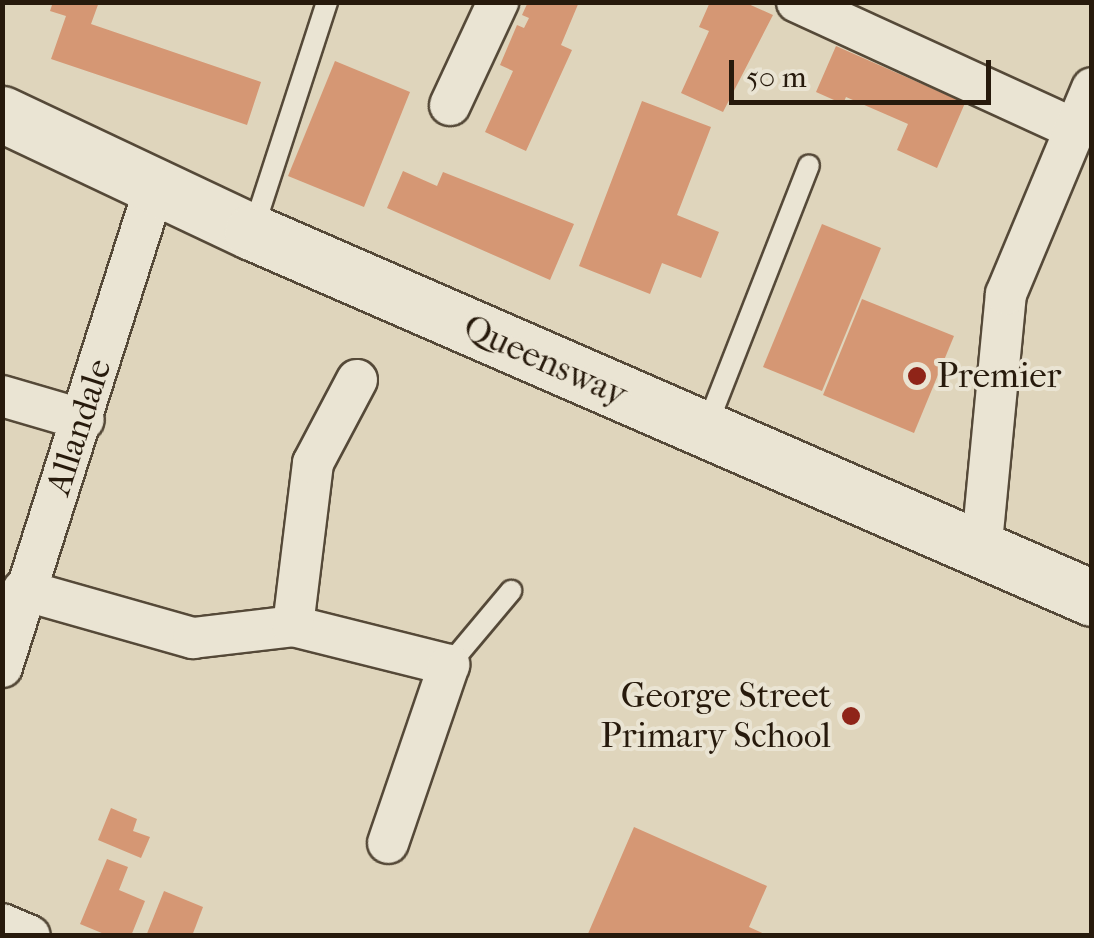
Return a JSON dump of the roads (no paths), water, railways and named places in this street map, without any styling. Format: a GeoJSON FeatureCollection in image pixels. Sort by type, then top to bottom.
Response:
{"type":"FeatureCollection","features":[{"type":"Feature","properties":{"kind":"main road","name":"Queensway"},"geometry":{"type":"LineString","coordinates":[[2,114],[252,232],[981,553],[1092,598]]}},
{"type":"Feature","properties":{"kind":"street"},"geometry":{"type":"LineString","coordinates":[[450,105],[498,2]]}},
{"type":"Feature","properties":{"kind":"street"},"geometry":{"type":"LineString","coordinates":[[797,2],[1072,128]]}},
{"type":"Feature","properties":{"kind":"street"},"geometry":{"type":"LineString","coordinates":[[981,553],[1006,294],[1072,128],[1092,88]]}},
{"type":"Feature","properties":{"kind":"street","name":"Allandale"},"geometry":{"type":"LineString","coordinates":[[2,667],[23,590],[84,420],[155,186]]}},
{"type":"Feature","properties":{"kind":"street"},"geometry":{"type":"LineString","coordinates":[[293,626],[313,463],[357,380]]}},
{"type":"Feature","properties":{"kind":"street"},"geometry":{"type":"LineString","coordinates":[[2,396],[84,420]]}},
{"type":"Feature","properties":{"kind":"street"},"geometry":{"type":"LineString","coordinates":[[23,590],[193,638],[293,626],[449,665],[388,844]]}},
{"type":"Feature","properties":{"kind":"street"},"geometry":{"type":"LineString","coordinates":[[2,924],[30,936]]}},
{"type":"Feature","properties":{"kind":"lane"},"geometry":{"type":"LineString","coordinates":[[252,232],[327,2]]}},
{"type":"Feature","properties":{"kind":"lane"},"geometry":{"type":"LineString","coordinates":[[705,430],[809,165]]}},
{"type":"Feature","properties":{"kind":"lane"},"geometry":{"type":"LineString","coordinates":[[449,665],[511,591]]}},
{"type":"Feature","properties":{"kind":"place","name":"Premier"},"geometry":{"type":"Point","coordinates":[917,376]}},
{"type":"Feature","properties":{"kind":"place","name":"George Street Primary School"},"geometry":{"type":"Point","coordinates":[851,716]}}]}
